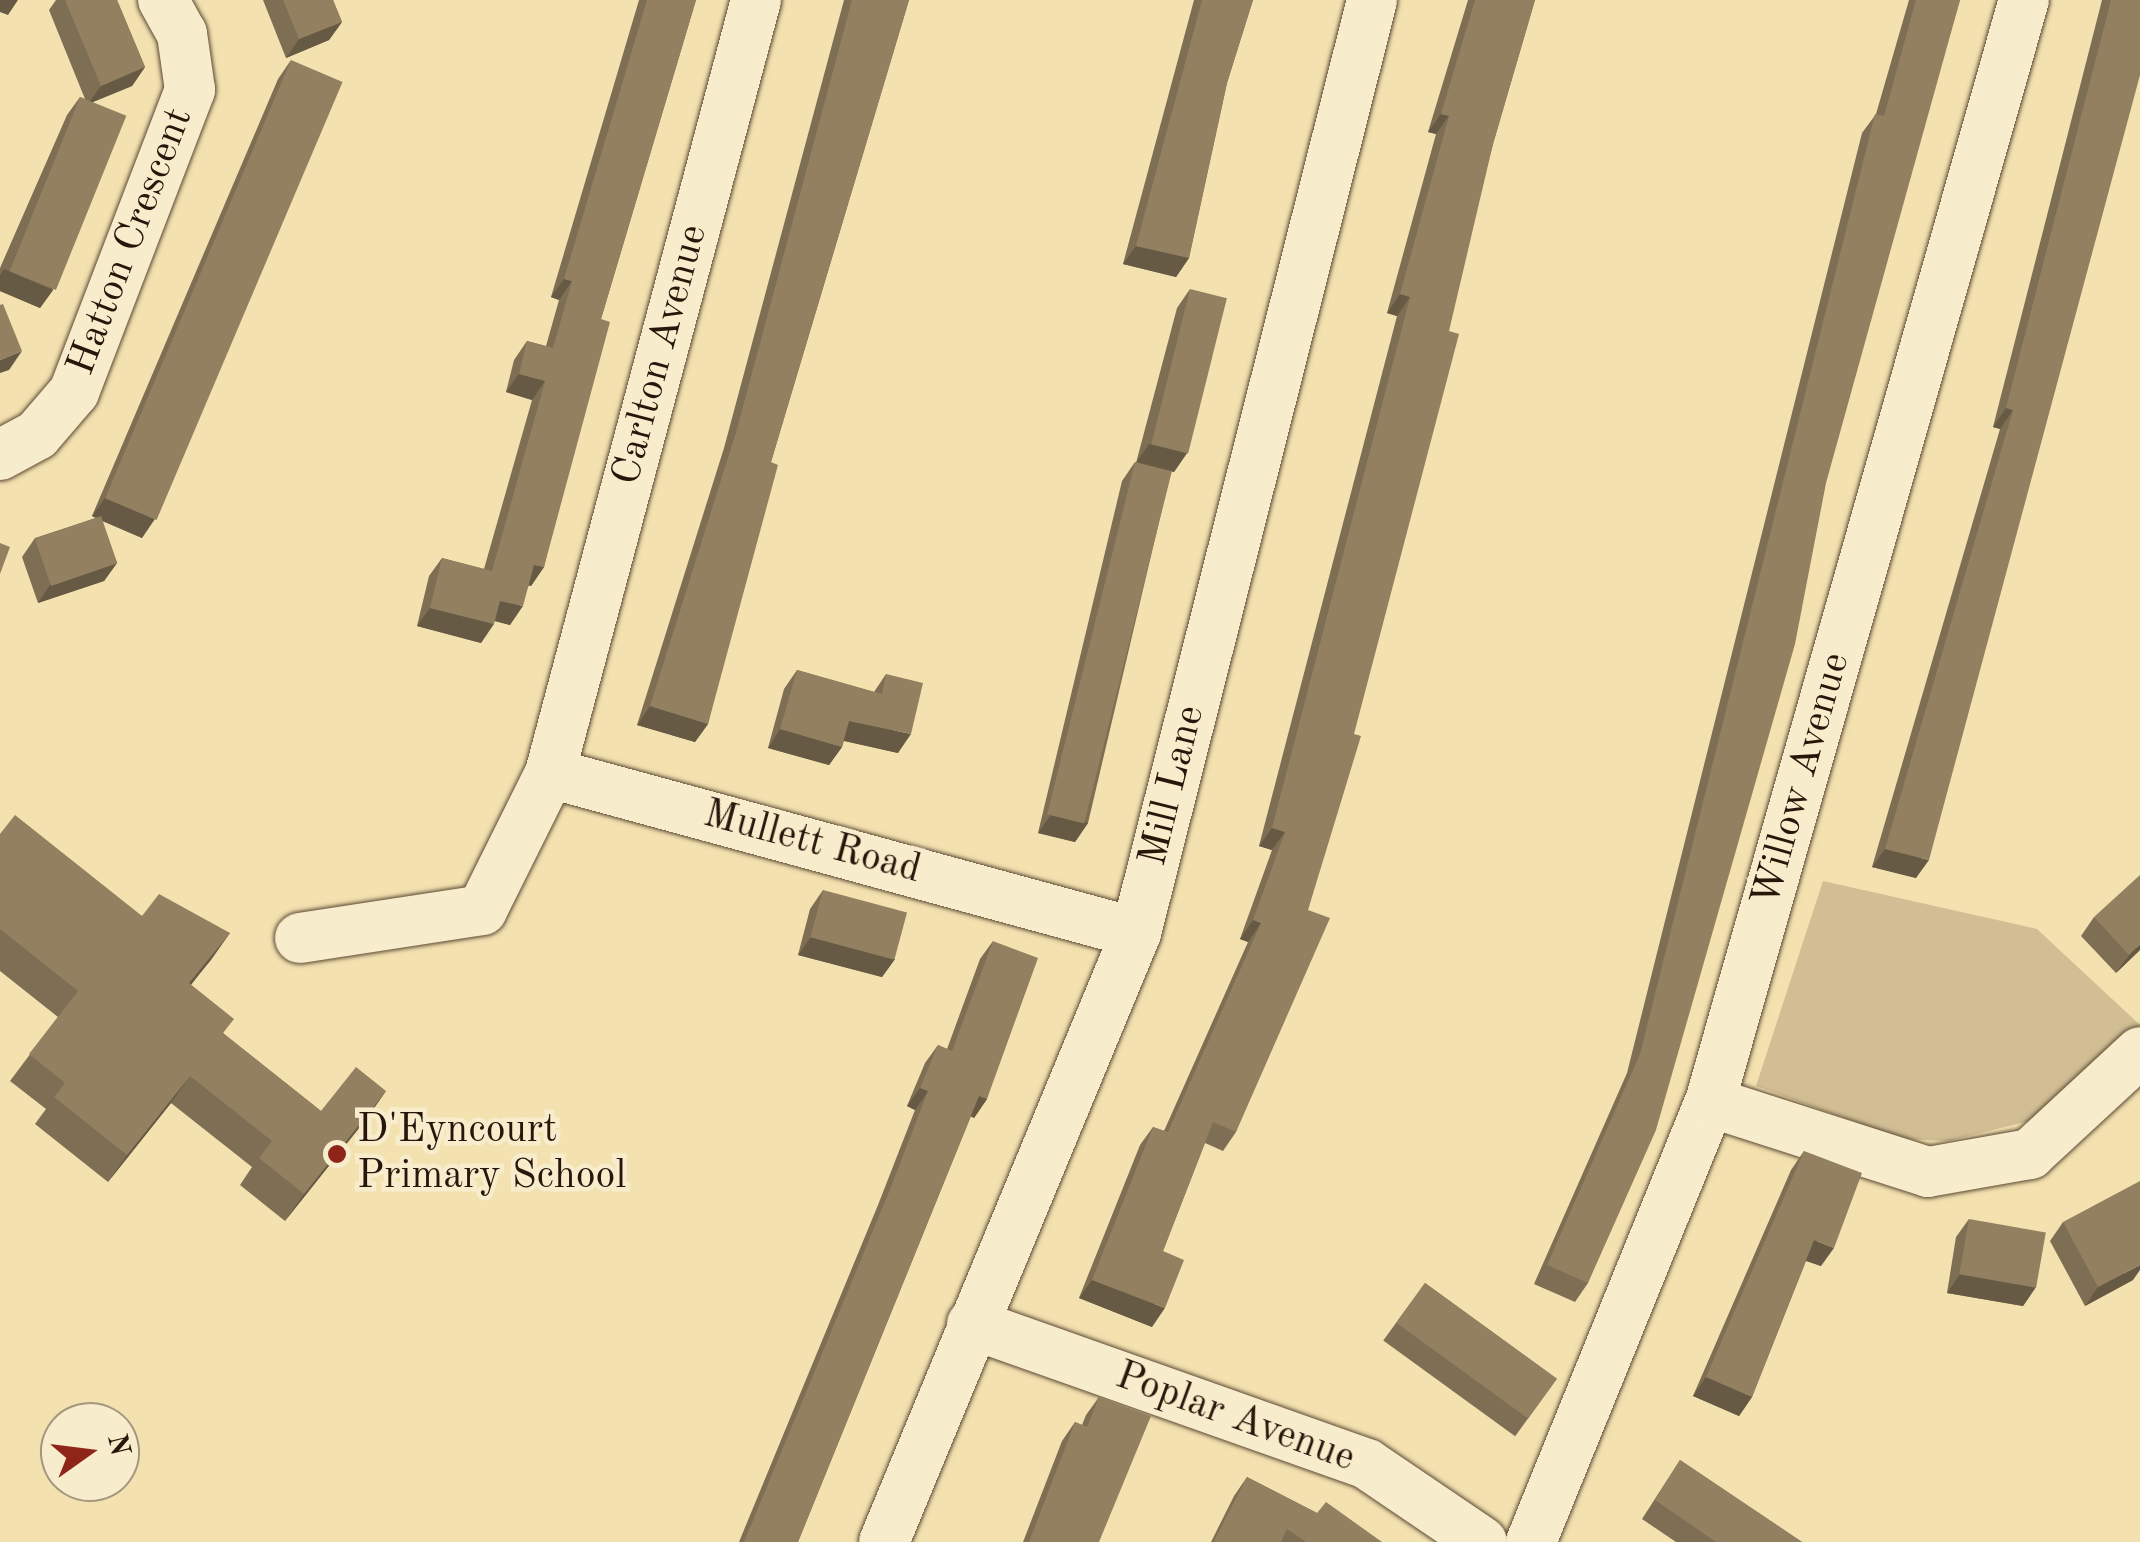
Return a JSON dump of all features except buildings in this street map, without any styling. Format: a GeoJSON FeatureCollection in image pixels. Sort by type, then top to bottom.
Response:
{"type":"FeatureCollection","features":[{"type":"Feature","properties":{"kind":"street","name":"Hatton Crescent"},"geometry":{"type":"LineString","coordinates":[[0,456],[37,435],[74,392],[190,90],[182,34],[163,0]]}},
{"type":"Feature","properties":{"kind":"street","name":"Carlton Avenue"},"geometry":{"type":"LineString","coordinates":[[550,773],[756,0]]}},
{"type":"Feature","properties":{"kind":"street","name":"Mill Lane"},"geometry":{"type":"LineString","coordinates":[[884,1542],[1136,933],[1372,0]]}},
{"type":"Feature","properties":{"kind":"street","name":"Willow Avenue"},"geometry":{"type":"LineString","coordinates":[[1531,1542],[1710,1102],[2024,0]]}},
{"type":"Feature","properties":{"kind":"street","name":"Mullett Road"},"geometry":{"type":"LineString","coordinates":[[550,773],[1136,933]]}},
{"type":"Feature","properties":{"kind":"street"},"geometry":{"type":"LineString","coordinates":[[300,938],[482,910],[550,773]]}},
{"type":"Feature","properties":{"kind":"street"},"geometry":{"type":"LineString","coordinates":[[1710,1102],[1928,1172],[2030,1154],[2140,1052]]}},
{"type":"Feature","properties":{"kind":"street","name":"Poplar Avenue"},"geometry":{"type":"LineString","coordinates":[[972,1324],[1367,1464],[1482,1542]]}},
{"type":"Feature","properties":{"kind":"shaded area"},"geometry":{"type":"Polygon","coordinates":[[[1823,881],[2037,929],[2140,1025],[2033,1120],[1948,1141],[1904,1139],[1756,1086],[1823,881]]]}},
{"type":"Feature","properties":{"kind":"place","name":"D'Eyncourt Primary School"},"geometry":{"type":"Point","coordinates":[337,1154]}}]}
